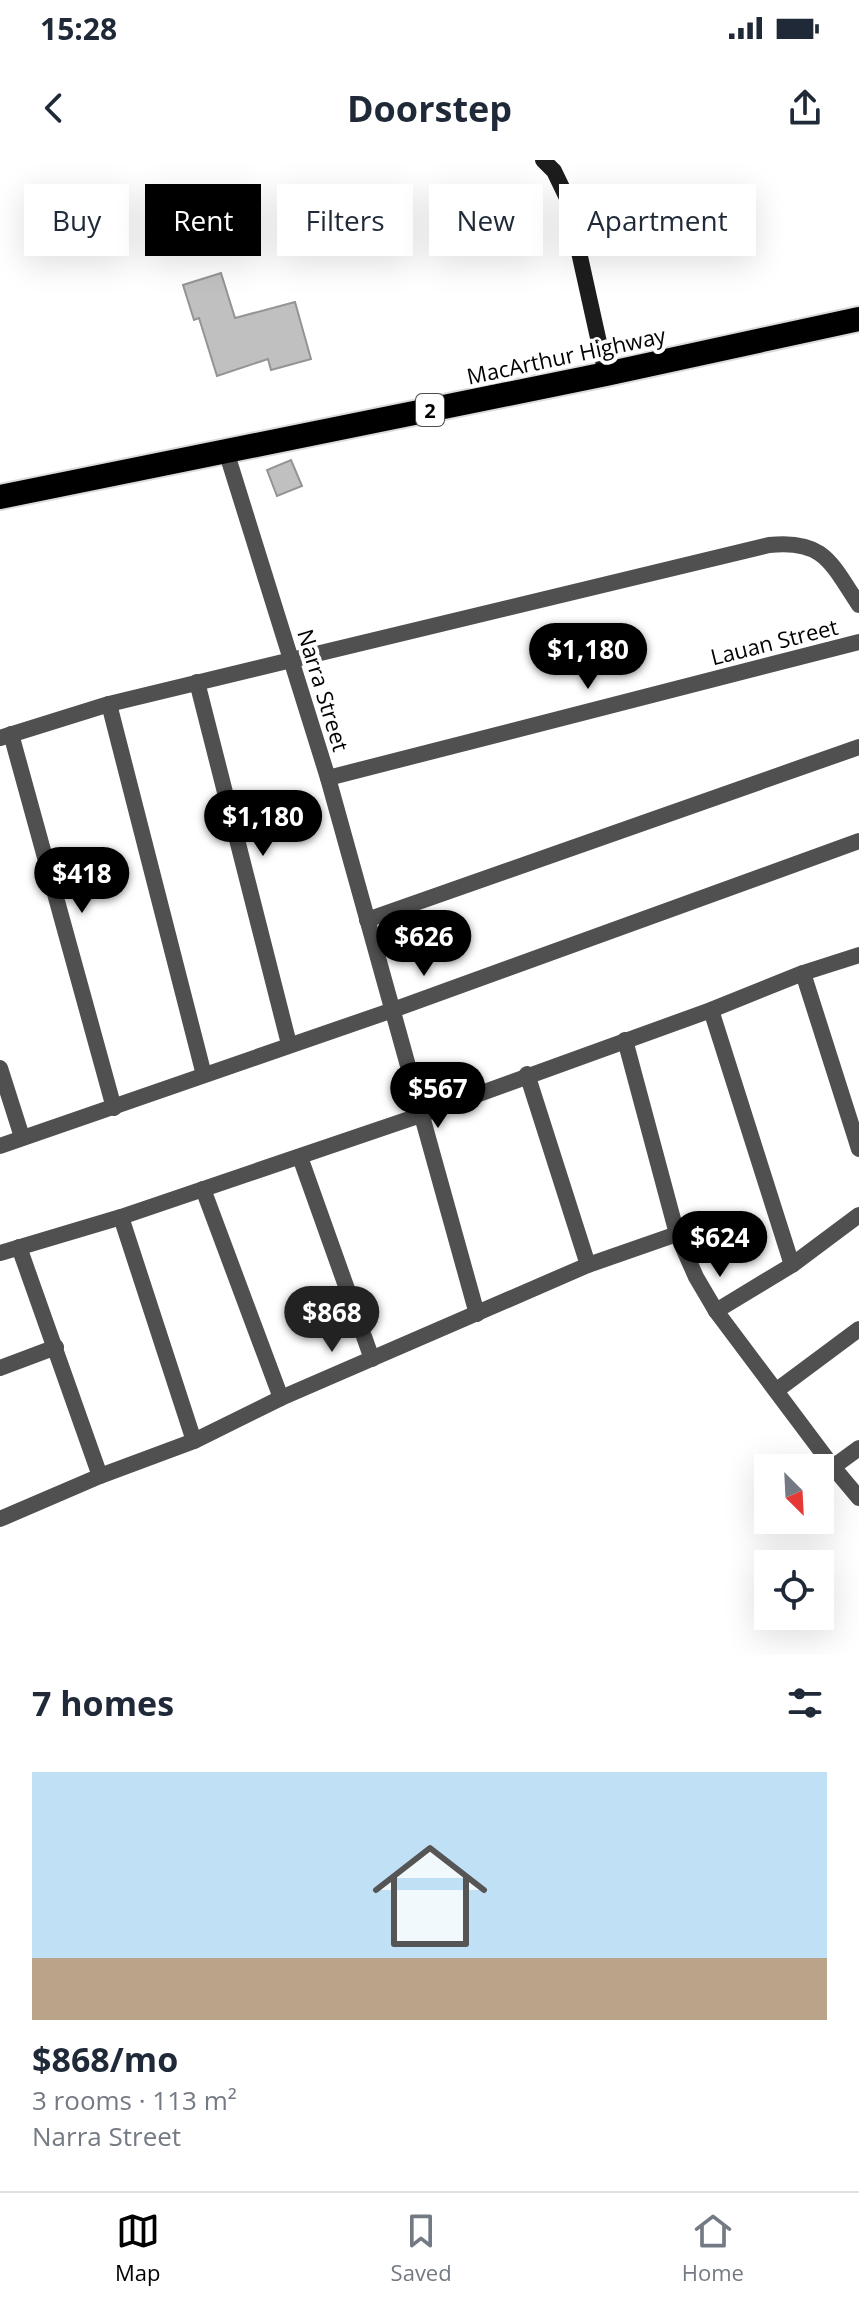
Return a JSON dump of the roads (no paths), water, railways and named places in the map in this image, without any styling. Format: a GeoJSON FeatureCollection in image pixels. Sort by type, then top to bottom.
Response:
{"type":"FeatureCollection","features":[{"type":"Feature","properties":{"kind":"highway","name":"MacArthur Highway"},"geometry":{"type":"LineString","coordinates":[[0,497],[606,374],[859,319]]}},
{"type":"Feature","properties":{"kind":"street"},"geometry":{"type":"LineString","coordinates":[[543,160],[554,171],[567,198],[606,374]]}},
{"type":"Feature","properties":{"kind":"street","name":"Narra Street"},"geometry":{"type":"LineString","coordinates":[[226,451],[328,778],[390,1011],[477,1314]]}},
{"type":"Feature","properties":{"kind":"street"},"geometry":{"type":"LineString","coordinates":[[114,1108],[6,736],[109,704],[769,545],[792,542],[810,546],[819,553],[859,605]]}},
{"type":"Feature","properties":{"kind":"street","name":"Lauan Street"},"geometry":{"type":"LineString","coordinates":[[328,778],[859,642]]}},
{"type":"Feature","properties":{"kind":"street"},"geometry":{"type":"LineString","coordinates":[[197,682],[289,1044]]}},
{"type":"Feature","properties":{"kind":"street"},"geometry":{"type":"LineString","coordinates":[[109,704],[204,1075]]}},
{"type":"Feature","properties":{"kind":"street"},"geometry":{"type":"LineString","coordinates":[[367,920],[859,747]]}},
{"type":"Feature","properties":{"kind":"street"},"geometry":{"type":"LineString","coordinates":[[0,1146],[390,1011],[859,841]]}},
{"type":"Feature","properties":{"kind":"street"},"geometry":{"type":"LineString","coordinates":[[0,1253],[121,1217],[300,1157],[859,955]]}},
{"type":"Feature","properties":{"kind":"street"},"geometry":{"type":"LineString","coordinates":[[803,973],[859,1149]]}},
{"type":"Feature","properties":{"kind":"street"},"geometry":{"type":"LineString","coordinates":[[711,1010],[792,1265]]}},
{"type":"Feature","properties":{"kind":"street"},"geometry":{"type":"LineString","coordinates":[[625,1040],[677,1234],[696,1277],[716,1311],[824,1454]]}},
{"type":"Feature","properties":{"kind":"street"},"geometry":{"type":"LineString","coordinates":[[0,1068],[22,1137]]}},
{"type":"Feature","properties":{"kind":"street"},"geometry":{"type":"LineString","coordinates":[[527,1074],[588,1265]]}},
{"type":"Feature","properties":{"kind":"street"},"geometry":{"type":"LineString","coordinates":[[300,1157],[372,1359]]}},
{"type":"Feature","properties":{"kind":"street"},"geometry":{"type":"LineString","coordinates":[[203,1189],[281,1398]]}},
{"type":"Feature","properties":{"kind":"street"},"geometry":{"type":"LineString","coordinates":[[716,1311],[792,1265],[859,1215]]}},
{"type":"Feature","properties":{"kind":"street"},"geometry":{"type":"LineString","coordinates":[[121,1217],[194,1441]]}},
{"type":"Feature","properties":{"kind":"street"},"geometry":{"type":"LineString","coordinates":[[0,1519],[100,1476],[194,1441],[281,1398],[588,1265],[677,1234]]}},
{"type":"Feature","properties":{"kind":"street"},"geometry":{"type":"LineString","coordinates":[[19,1247],[100,1476]]}},
{"type":"Feature","properties":{"kind":"street"},"geometry":{"type":"LineString","coordinates":[[777,1390],[859,1329]]}},
{"type":"Feature","properties":{"kind":"street"},"geometry":{"type":"LineString","coordinates":[[0,1368],[56,1347]]}},
{"type":"Feature","properties":{"kind":"street"},"geometry":{"type":"LineString","coordinates":[[834,1466],[859,1448]]}},
{"type":"Feature","properties":{"kind":"street"},"geometry":{"type":"LineString","coordinates":[[834,1468],[859,1498]]}}]}
